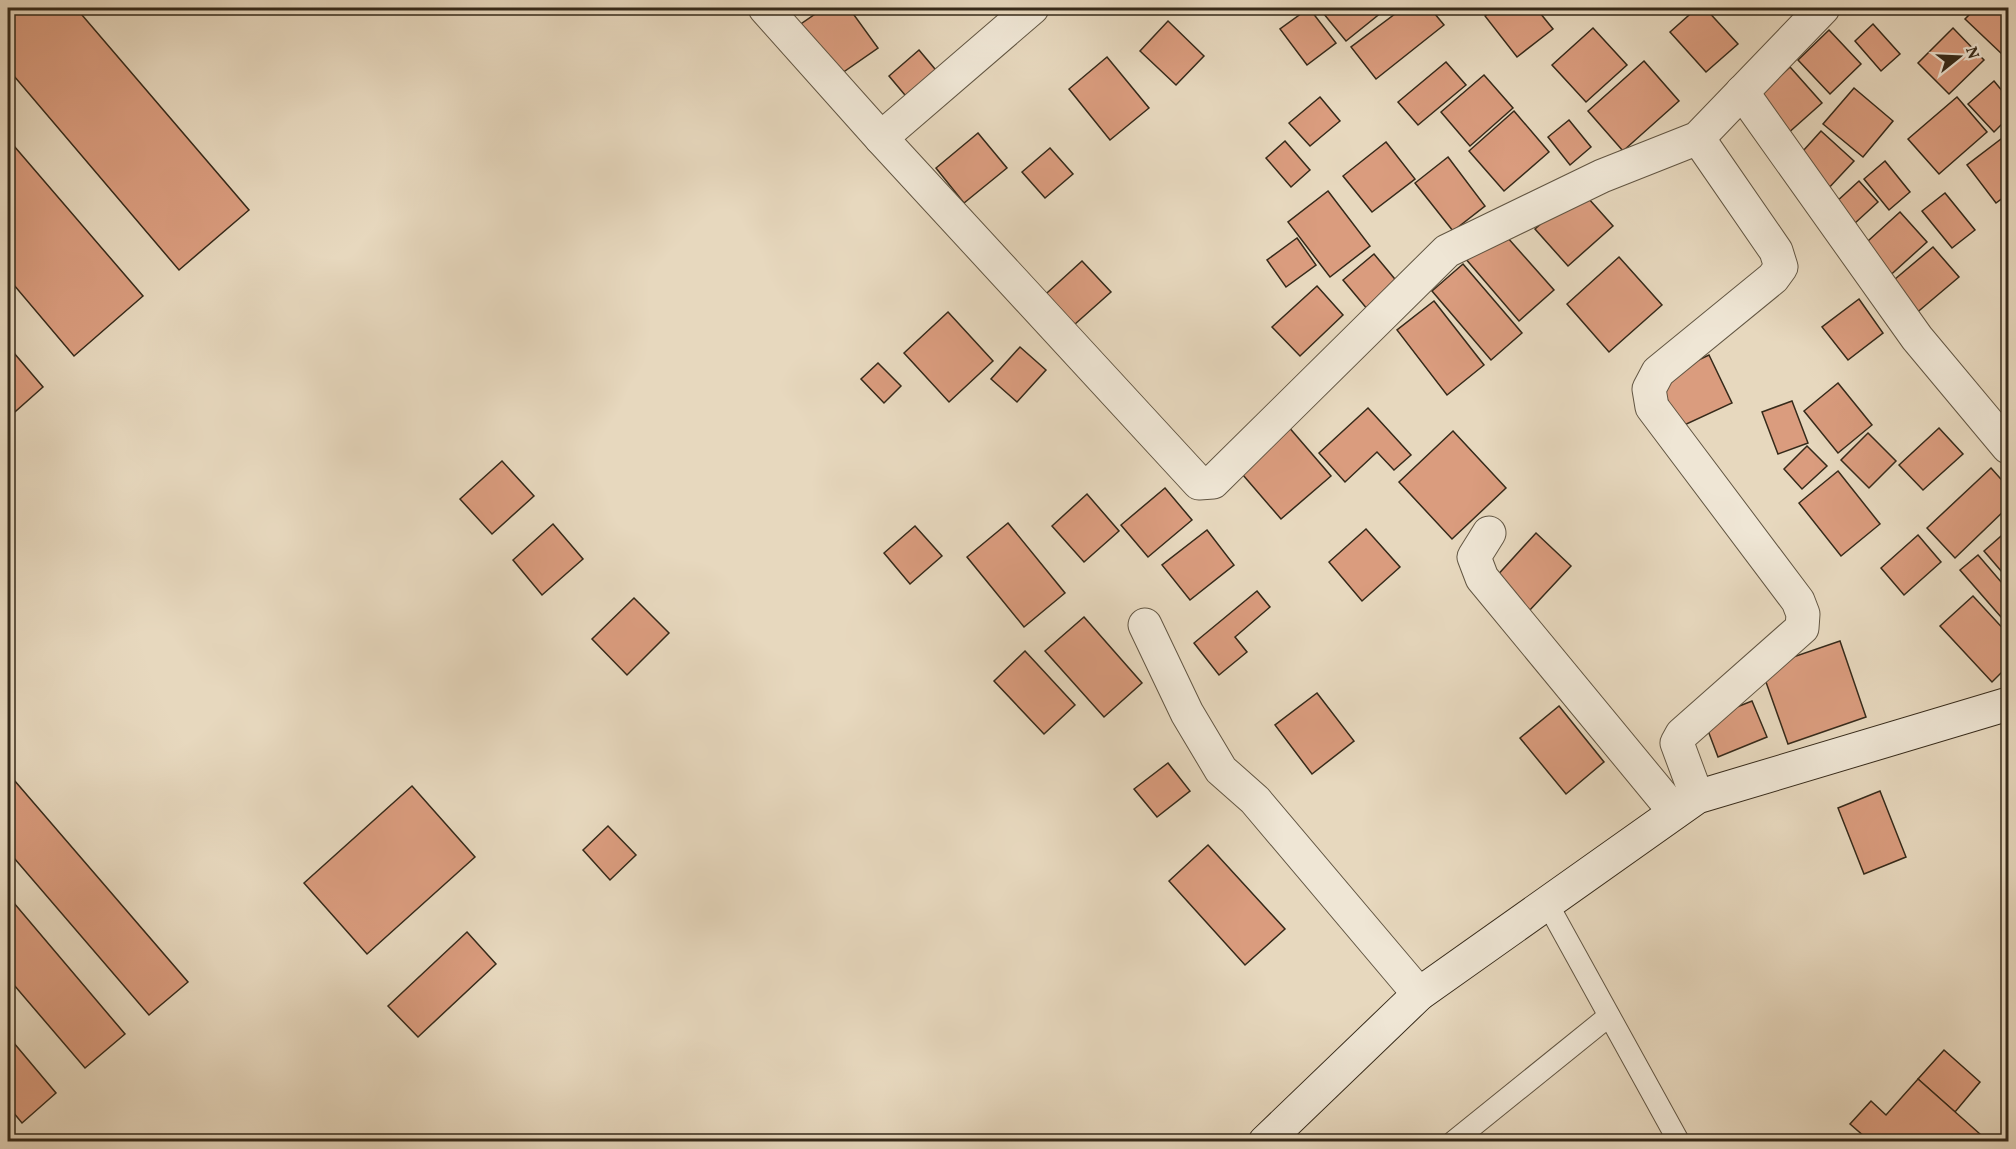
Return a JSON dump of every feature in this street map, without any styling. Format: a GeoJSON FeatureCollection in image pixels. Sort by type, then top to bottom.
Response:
{"type":"FeatureCollection","features":[{"type":"Feature","properties":{"kind":"street"},"geometry":{"type":"LineString","coordinates":[[765,8],[881,138],[1198,483],[1213,482],[1447,250],[1602,176],[1698,138],[1823,8]]}},
{"type":"Feature","properties":{"kind":"street"},"geometry":{"type":"LineString","coordinates":[[881,138],[1032,8]]}},
{"type":"Feature","properties":{"kind":"street"},"geometry":{"type":"LineString","coordinates":[[1742,92],[1917,338],[2008,447]]}},
{"type":"Feature","properties":{"kind":"street"},"geometry":{"type":"LineString","coordinates":[[1686,804],[1677,743],[1682,734],[1802,628],[1803,614],[1798,601],[1652,407],[1649,389],[1658,372],[1773,278],[1781,267],[1776,251],[1698,138]]}},
{"type":"Feature","properties":{"kind":"street"},"geometry":{"type":"LineString","coordinates":[[1490,533],[1474,557],[1482,578],[1686,804]]}},
{"type":"Feature","properties":{"kind":"street"},"geometry":{"type":"LineString","coordinates":[[1145,625],[1187,713],[1221,770],[1255,800],[1419,994]]}},
{"type":"Feature","properties":{"kind":"street"},"geometry":{"type":"LineString","coordinates":[[1265,1142],[1419,994],[1686,804],[2008,704]]}},
{"type":"Feature","properties":{"kind":"lane"},"geometry":{"type":"LineString","coordinates":[[1547,903],[1679,1142]]}},
{"type":"Feature","properties":{"kind":"lane"},"geometry":{"type":"LineString","coordinates":[[1453,1142],[1609,1016]]}},
{"type":"Feature","properties":{"kind":"building"},"geometry":{"type":"Polygon","coordinates":[[[8,8],[76,8],[249,210],[179,270],[8,69],[8,8]]]}},
{"type":"Feature","properties":{"kind":"building"},"geometry":{"type":"Polygon","coordinates":[[[824,8],[849,8],[878,48],[832,80],[795,28],[824,8]]]}},
{"type":"Feature","properties":{"kind":"building"},"geometry":{"type":"Polygon","coordinates":[[[1309,8],[1336,43],[1307,65],[1280,29],[1309,8]]]}},
{"type":"Feature","properties":{"kind":"building"},"geometry":{"type":"Polygon","coordinates":[[[1319,8],[1387,8],[1346,41],[1319,8]]]}},
{"type":"Feature","properties":{"kind":"building"},"geometry":{"type":"Polygon","coordinates":[[[1403,8],[1430,8],[1444,25],[1376,79],[1351,47],[1403,8]]]}},
{"type":"Feature","properties":{"kind":"building"},"geometry":{"type":"Polygon","coordinates":[[[1496,8],[1536,8],[1553,29],[1517,57],[1485,16],[1496,8]]]}},
{"type":"Feature","properties":{"kind":"building"},"geometry":{"type":"Polygon","coordinates":[[[1697,8],[1705,8],[1738,44],[1706,72],[1670,32],[1697,8]]]}},
{"type":"Feature","properties":{"kind":"building"},"geometry":{"type":"Polygon","coordinates":[[[1976,8],[2008,8],[2008,52],[2004,56],[1965,19],[1976,8]]]}},
{"type":"Feature","properties":{"kind":"building"},"geometry":{"type":"Polygon","coordinates":[[[1168,21],[1204,56],[1176,85],[1140,51],[1168,21]]]}},
{"type":"Feature","properties":{"kind":"building"},"geometry":{"type":"Polygon","coordinates":[[[1873,24],[1900,54],[1881,71],[1855,41],[1873,24]]]}},
{"type":"Feature","properties":{"kind":"building"},"geometry":{"type":"Polygon","coordinates":[[[1593,28],[1627,65],[1586,102],[1552,65],[1593,28]]]}},
{"type":"Feature","properties":{"kind":"building"},"geometry":{"type":"Polygon","coordinates":[[[1953,28],[1984,60],[1949,94],[1918,63],[1953,28]]]}},
{"type":"Feature","properties":{"kind":"building"},"geometry":{"type":"Polygon","coordinates":[[[1829,30],[1861,64],[1830,94],[1798,60],[1829,30]]]}},
{"type":"Feature","properties":{"kind":"building"},"geometry":{"type":"Polygon","coordinates":[[[919,50],[940,75],[910,101],[889,76],[919,50]]]}},
{"type":"Feature","properties":{"kind":"building"},"geometry":{"type":"Polygon","coordinates":[[[1107,57],[1149,108],[1110,140],[1069,89],[1107,57]]]}},
{"type":"Feature","properties":{"kind":"building"},"geometry":{"type":"Polygon","coordinates":[[[1644,61],[1679,101],[1623,151],[1588,111],[1644,61]]]}},
{"type":"Feature","properties":{"kind":"building"},"geometry":{"type":"Polygon","coordinates":[[[1446,62],[1466,85],[1418,125],[1398,102],[1446,62]]]}},
{"type":"Feature","properties":{"kind":"building"},"geometry":{"type":"Polygon","coordinates":[[[1790,67],[1822,103],[1786,135],[1754,100],[1790,67]]]}},
{"type":"Feature","properties":{"kind":"building"},"geometry":{"type":"Polygon","coordinates":[[[1484,75],[1513,108],[1470,146],[1441,112],[1484,75]]]}},
{"type":"Feature","properties":{"kind":"building"},"geometry":{"type":"Polygon","coordinates":[[[1994,81],[2008,98],[2008,118],[1994,132],[1968,104],[1994,81]]]}},
{"type":"Feature","properties":{"kind":"building"},"geometry":{"type":"Polygon","coordinates":[[[1854,88],[1893,121],[1863,157],[1823,124],[1854,88]]]}},
{"type":"Feature","properties":{"kind":"building"},"geometry":{"type":"Polygon","coordinates":[[[1320,97],[1340,121],[1310,146],[1289,123],[1320,97]]]}},
{"type":"Feature","properties":{"kind":"building"},"geometry":{"type":"Polygon","coordinates":[[[1957,97],[1987,132],[1939,174],[1908,139],[1957,97]]]}},
{"type":"Feature","properties":{"kind":"building"},"geometry":{"type":"Polygon","coordinates":[[[1514,111],[1549,152],[1504,191],[1469,151],[1514,111]]]}},
{"type":"Feature","properties":{"kind":"building"},"geometry":{"type":"Polygon","coordinates":[[[1569,120],[1591,147],[1570,165],[1548,137],[1569,120]]]}},
{"type":"Feature","properties":{"kind":"building"},"geometry":{"type":"Polygon","coordinates":[[[1821,131],[1854,161],[1826,191],[1794,161],[1821,131]]]}},
{"type":"Feature","properties":{"kind":"building"},"geometry":{"type":"Polygon","coordinates":[[[978,133],[1007,168],[964,203],[936,168],[978,133]]]}},
{"type":"Feature","properties":{"kind":"building"},"geometry":{"type":"Polygon","coordinates":[[[8,139],[143,296],[74,356],[8,278],[8,139]]]}},
{"type":"Feature","properties":{"kind":"building"},"geometry":{"type":"Polygon","coordinates":[[[2001,139],[2008,148],[2008,194],[1996,203],[1967,165],[2001,139]]]}},
{"type":"Feature","properties":{"kind":"building"},"geometry":{"type":"Polygon","coordinates":[[[1285,141],[1310,170],[1291,187],[1266,158],[1285,141]]]}},
{"type":"Feature","properties":{"kind":"building"},"geometry":{"type":"Polygon","coordinates":[[[1386,142],[1415,179],[1372,212],[1343,176],[1386,142]]]}},
{"type":"Feature","properties":{"kind":"building"},"geometry":{"type":"Polygon","coordinates":[[[1050,148],[1073,174],[1045,198],[1022,172],[1050,148]]]}},
{"type":"Feature","properties":{"kind":"building"},"geometry":{"type":"Polygon","coordinates":[[[1448,157],[1485,206],[1453,231],[1415,183],[1448,157]]]}},
{"type":"Feature","properties":{"kind":"building"},"geometry":{"type":"Polygon","coordinates":[[[1885,161],[1910,192],[1889,210],[1864,179],[1885,161]]]}},
{"type":"Feature","properties":{"kind":"building"},"geometry":{"type":"Polygon","coordinates":[[[1859,181],[1878,202],[1854,224],[1835,203],[1859,181]]]}},
{"type":"Feature","properties":{"kind":"building"},"geometry":{"type":"Polygon","coordinates":[[[1580,189],[1613,226],[1568,266],[1535,229],[1580,189]]]}},
{"type":"Feature","properties":{"kind":"building"},"geometry":{"type":"Polygon","coordinates":[[[1328,191],[1370,246],[1330,277],[1288,222],[1328,191]]]}},
{"type":"Feature","properties":{"kind":"building"},"geometry":{"type":"Polygon","coordinates":[[[1945,193],[1975,230],[1952,248],[1922,211],[1945,193]]]}},
{"type":"Feature","properties":{"kind":"building"},"geometry":{"type":"Polygon","coordinates":[[[1900,212],[1927,242],[1885,280],[1858,250],[1900,212]]]}},
{"type":"Feature","properties":{"kind":"building"},"geometry":{"type":"Polygon","coordinates":[[[1499,228],[1554,290],[1519,321],[1465,258],[1499,228]]]}},
{"type":"Feature","properties":{"kind":"building"},"geometry":{"type":"Polygon","coordinates":[[[1297,238],[1316,265],[1286,287],[1267,260],[1297,238]]]}},
{"type":"Feature","properties":{"kind":"building"},"geometry":{"type":"Polygon","coordinates":[[[1933,247],[1959,277],[1914,315],[1888,285],[1933,247]]]}},
{"type":"Feature","properties":{"kind":"building"},"geometry":{"type":"Polygon","coordinates":[[[1374,254],[1399,284],[1368,310],[1343,280],[1374,254]]]}},
{"type":"Feature","properties":{"kind":"building"},"geometry":{"type":"Polygon","coordinates":[[[1619,257],[1662,305],[1609,352],[1567,304],[1619,257]]]}},
{"type":"Feature","properties":{"kind":"building"},"geometry":{"type":"Polygon","coordinates":[[[1082,261],[1111,292],[1065,333],[1037,302],[1082,261]]]}},
{"type":"Feature","properties":{"kind":"building"},"geometry":{"type":"Polygon","coordinates":[[[1463,264],[1522,333],[1491,360],[1432,291],[1463,264]]]}},
{"type":"Feature","properties":{"kind":"building"},"geometry":{"type":"Polygon","coordinates":[[[1317,286],[1343,315],[1300,356],[1272,327],[1317,286]]]}},
{"type":"Feature","properties":{"kind":"building"},"geometry":{"type":"Polygon","coordinates":[[[1859,299],[1883,333],[1848,360],[1822,327],[1859,299]]]}},
{"type":"Feature","properties":{"kind":"building"},"geometry":{"type":"Polygon","coordinates":[[[1434,301],[1484,365],[1447,395],[1397,330],[1434,301]]]}},
{"type":"Feature","properties":{"kind":"building"},"geometry":{"type":"Polygon","coordinates":[[[948,312],[993,361],[949,402],[904,353],[948,312]]]}},
{"type":"Feature","properties":{"kind":"building"},"geometry":{"type":"Polygon","coordinates":[[[8,346],[43,387],[8,418],[8,346]]]}},
{"type":"Feature","properties":{"kind":"building"},"geometry":{"type":"Polygon","coordinates":[[[1020,347],[1046,370],[1017,402],[991,379],[1020,347]]]}},
{"type":"Feature","properties":{"kind":"building"},"geometry":{"type":"Polygon","coordinates":[[[1709,355],[1732,403],[1680,427],[1658,379],[1709,355]]]}},
{"type":"Feature","properties":{"kind":"building"},"geometry":{"type":"Polygon","coordinates":[[[878,363],[901,386],[884,403],[861,379],[878,363]]]}},
{"type":"Feature","properties":{"kind":"building"},"geometry":{"type":"Polygon","coordinates":[[[1838,383],[1872,425],[1838,453],[1804,411],[1838,383]]]}},
{"type":"Feature","properties":{"kind":"building"},"geometry":{"type":"Polygon","coordinates":[[[1792,401],[1808,443],[1778,454],[1762,412],[1792,401]]]}},
{"type":"Feature","properties":{"kind":"building"},"geometry":{"type":"Polygon","coordinates":[[[1368,408],[1411,455],[1394,470],[1377,452],[1345,482],[1319,453],[1368,408]]]}},
{"type":"Feature","properties":{"kind":"building"},"geometry":{"type":"Polygon","coordinates":[[[1287,425],[1331,476],[1281,519],[1237,468],[1287,425]]]}},
{"type":"Feature","properties":{"kind":"building"},"geometry":{"type":"Polygon","coordinates":[[[1939,428],[1963,454],[1923,490],[1899,465],[1939,428]]]}},
{"type":"Feature","properties":{"kind":"building"},"geometry":{"type":"Polygon","coordinates":[[[1453,431],[1506,488],[1452,539],[1399,482],[1453,431]]]}},
{"type":"Feature","properties":{"kind":"building"},"geometry":{"type":"Polygon","coordinates":[[[1868,433],[1896,461],[1869,488],[1841,460],[1868,433]]]}},
{"type":"Feature","properties":{"kind":"building"},"geometry":{"type":"Polygon","coordinates":[[[1807,446],[1827,466],[1802,489],[1784,469],[1807,446]]]}},
{"type":"Feature","properties":{"kind":"building"},"geometry":{"type":"Polygon","coordinates":[[[502,461],[534,496],[492,534],[460,499],[502,461]]]}},
{"type":"Feature","properties":{"kind":"building"},"geometry":{"type":"Polygon","coordinates":[[[1991,468],[2008,487],[2008,507],[1955,558],[1927,528],[1991,468]]]}},
{"type":"Feature","properties":{"kind":"building"},"geometry":{"type":"Polygon","coordinates":[[[1838,471],[1880,524],[1841,556],[1799,503],[1838,471]]]}},
{"type":"Feature","properties":{"kind":"building"},"geometry":{"type":"Polygon","coordinates":[[[1165,488],[1192,520],[1148,557],[1121,525],[1165,488]]]}},
{"type":"Feature","properties":{"kind":"building"},"geometry":{"type":"Polygon","coordinates":[[[1087,494],[1119,531],[1084,562],[1052,526],[1087,494]]]}},
{"type":"Feature","properties":{"kind":"building"},"geometry":{"type":"Polygon","coordinates":[[[1008,523],[1065,593],[1024,627],[967,557],[1008,523]]]}},
{"type":"Feature","properties":{"kind":"building"},"geometry":{"type":"Polygon","coordinates":[[[553,524],[583,559],[542,595],[513,560],[553,524]]]}},
{"type":"Feature","properties":{"kind":"building"},"geometry":{"type":"Polygon","coordinates":[[[915,526],[942,556],[910,584],[884,553],[915,526]]]}},
{"type":"Feature","properties":{"kind":"building"},"geometry":{"type":"Polygon","coordinates":[[[1366,529],[1400,567],[1362,601],[1329,562],[1366,529]]]}},
{"type":"Feature","properties":{"kind":"building"},"geometry":{"type":"Polygon","coordinates":[[[1207,530],[1234,565],[1190,600],[1162,565],[1207,530]]]}},
{"type":"Feature","properties":{"kind":"building"},"geometry":{"type":"Polygon","coordinates":[[[2008,530],[2008,579],[1984,551],[2008,530]]]}},
{"type":"Feature","properties":{"kind":"building"},"geometry":{"type":"Polygon","coordinates":[[[1536,533],[1571,566],[1529,611],[1494,579],[1536,533]]]}},
{"type":"Feature","properties":{"kind":"building"},"geometry":{"type":"Polygon","coordinates":[[[1918,535],[1941,562],[1904,595],[1881,568],[1918,535]]]}},
{"type":"Feature","properties":{"kind":"building"},"geometry":{"type":"Polygon","coordinates":[[[1978,555],[2008,590],[2008,625],[1960,570],[1978,555]]]}},
{"type":"Feature","properties":{"kind":"building"},"geometry":{"type":"Polygon","coordinates":[[[1257,591],[1270,607],[1235,637],[1247,652],[1219,675],[1194,643],[1257,591]]]}},
{"type":"Feature","properties":{"kind":"building"},"geometry":{"type":"Polygon","coordinates":[[[1973,596],[2008,634],[2008,666],[1992,682],[1940,626],[1973,596]]]}},
{"type":"Feature","properties":{"kind":"building"},"geometry":{"type":"Polygon","coordinates":[[[634,598],[669,633],[627,675],[592,639],[634,598]]]}},
{"type":"Feature","properties":{"kind":"building"},"geometry":{"type":"Polygon","coordinates":[[[1084,617],[1142,683],[1104,717],[1045,651],[1084,617]]]}},
{"type":"Feature","properties":{"kind":"building"},"geometry":{"type":"Polygon","coordinates":[[[1840,641],[1866,717],[1788,744],[1761,668],[1840,641]]]}},
{"type":"Feature","properties":{"kind":"building"},"geometry":{"type":"Polygon","coordinates":[[[1025,651],[1075,705],[1044,734],[994,681],[1025,651]]]}},
{"type":"Feature","properties":{"kind":"building"},"geometry":{"type":"Polygon","coordinates":[[[1317,693],[1354,741],[1312,774],[1275,725],[1317,693]]]}},
{"type":"Feature","properties":{"kind":"building"},"geometry":{"type":"Polygon","coordinates":[[[1752,701],[1767,737],[1718,757],[1704,720],[1752,701]]]}},
{"type":"Feature","properties":{"kind":"building"},"geometry":{"type":"Polygon","coordinates":[[[1559,706],[1604,762],[1566,794],[1520,738],[1559,706]]]}},
{"type":"Feature","properties":{"kind":"building"},"geometry":{"type":"Polygon","coordinates":[[[1168,763],[1190,791],[1157,817],[1134,789],[1168,763]]]}},
{"type":"Feature","properties":{"kind":"building"},"geometry":{"type":"Polygon","coordinates":[[[8,773],[188,982],[149,1015],[8,851],[8,773]]]}},
{"type":"Feature","properties":{"kind":"building"},"geometry":{"type":"Polygon","coordinates":[[[412,786],[475,857],[367,954],[304,883],[412,786]]]}},
{"type":"Feature","properties":{"kind":"building"},"geometry":{"type":"Polygon","coordinates":[[[1880,791],[1906,857],[1864,874],[1838,808],[1880,791]]]}},
{"type":"Feature","properties":{"kind":"building"},"geometry":{"type":"Polygon","coordinates":[[[608,826],[636,855],[610,880],[583,850],[608,826]]]}},
{"type":"Feature","properties":{"kind":"building"},"geometry":{"type":"Polygon","coordinates":[[[1208,845],[1285,929],[1245,965],[1169,881],[1208,845]]]}},
{"type":"Feature","properties":{"kind":"building"},"geometry":{"type":"Polygon","coordinates":[[[8,896],[125,1034],[85,1068],[8,978],[8,896]]]}},
{"type":"Feature","properties":{"kind":"building"},"geometry":{"type":"Polygon","coordinates":[[[467,932],[496,964],[418,1037],[388,1006],[467,932]]]}},
{"type":"Feature","properties":{"kind":"building"},"geometry":{"type":"Polygon","coordinates":[[[8,1036],[56,1093],[22,1123],[8,1106],[8,1036]]]}},
{"type":"Feature","properties":{"kind":"building"},"geometry":{"type":"Polygon","coordinates":[[[1944,1050],[1980,1082],[1955,1112],[1918,1079],[1944,1050]]]}},
{"type":"Feature","properties":{"kind":"building"},"geometry":{"type":"Polygon","coordinates":[[[1918,1079],[1980,1134],[1974,1142],[1864,1142],[1866,1138],[1850,1124],[1871,1101],[1886,1115],[1918,1079]]]}}]}
